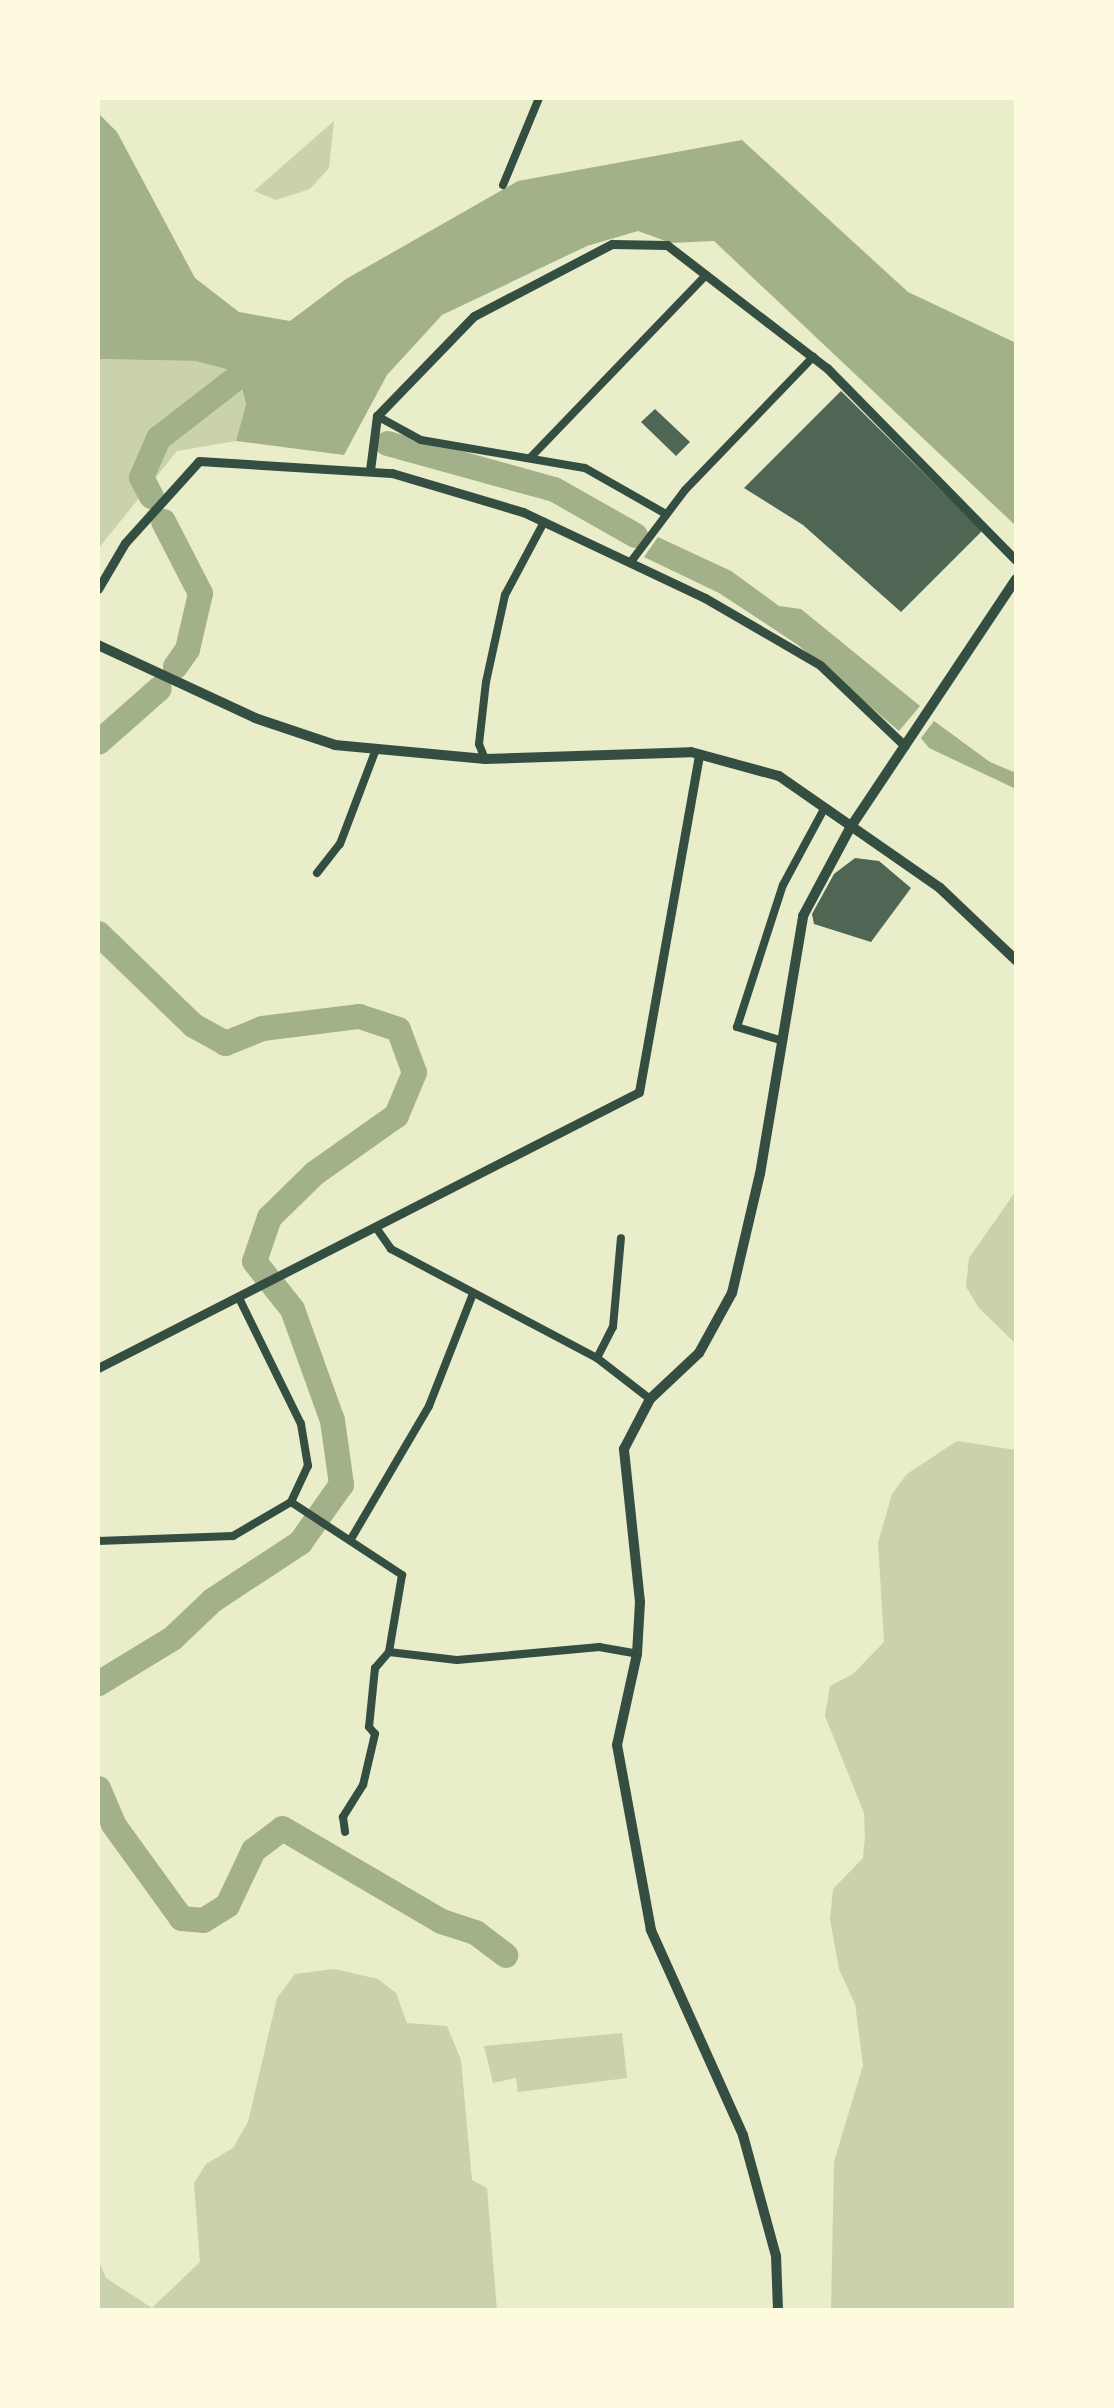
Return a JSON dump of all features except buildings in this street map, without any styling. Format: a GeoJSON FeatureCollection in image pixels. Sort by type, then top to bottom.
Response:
{"type":"FeatureCollection","features":[{"type":"Feature","properties":{"kind":"main road"},"geometry":{"type":"LineString","coordinates":[[778,2310],[776,2256],[743,2135],[651,1930],[617,1745],[637,1654],[640,1602],[624,1449],[650,1399],[700,1353],[732,1293],[803,916],[850,828],[1016,579]]}},
{"type":"Feature","properties":{"kind":"main road"},"geometry":{"type":"LineString","coordinates":[[98,645],[255,718],[335,744],[485,759],[699,754],[780,776],[940,888],[1016,960]]}},
{"type":"Feature","properties":{"kind":"street"},"geometry":{"type":"LineString","coordinates":[[503,185],[539,98]]}},
{"type":"Feature","properties":{"kind":"street"},"geometry":{"type":"LineString","coordinates":[[370,470],[377,416],[474,316],[612,244],[667,245],[813,357],[1016,560]]}},
{"type":"Feature","properties":{"kind":"street"},"geometry":{"type":"LineString","coordinates":[[530,458],[706,275]]}},
{"type":"Feature","properties":{"kind":"street"},"geometry":{"type":"LineString","coordinates":[[630,563],[666,514],[813,357]]}},
{"type":"Feature","properties":{"kind":"street"},"geometry":{"type":"LineString","coordinates":[[377,416],[422,440],[585,468],[666,514]]}},
{"type":"Feature","properties":{"kind":"street"},"geometry":{"type":"LineString","coordinates":[[98,589],[126,544],[199,461],[370,470],[544,522],[630,563],[820,665],[906,746]]}},
{"type":"Feature","properties":{"kind":"street"},"geometry":{"type":"LineString","coordinates":[[485,759],[479,744],[486,682],[505,595],[544,522]]}},
{"type":"Feature","properties":{"kind":"street"},"geometry":{"type":"LineString","coordinates":[[316,873],[340,844],[376,748]]}},
{"type":"Feature","properties":{"kind":"street"},"geometry":{"type":"LineString","coordinates":[[98,1368],[317,1261],[639,1092],[699,754]]}},
{"type":"Feature","properties":{"kind":"street"},"geometry":{"type":"LineString","coordinates":[[780,1040],[737,1027],[782,886],[824,809]]}},
{"type":"Feature","properties":{"kind":"street"},"geometry":{"type":"LineString","coordinates":[[377,1228],[390,1249],[597,1358],[650,1399]]}},
{"type":"Feature","properties":{"kind":"street"},"geometry":{"type":"LineString","coordinates":[[597,1358],[612,1326],[620,1238]]}},
{"type":"Feature","properties":{"kind":"street"},"geometry":{"type":"LineString","coordinates":[[351,1539],[429,1406],[473,1294]]}},
{"type":"Feature","properties":{"kind":"street"},"geometry":{"type":"LineString","coordinates":[[98,1541],[232,1536],[292,1502],[308,1466],[301,1424],[240,1300]]}},
{"type":"Feature","properties":{"kind":"street"},"geometry":{"type":"LineString","coordinates":[[292,1502],[402,1576],[388,1652],[375,1668],[369,1727],[375,1734],[363,1785],[343,1817],[346,1832]]}},
{"type":"Feature","properties":{"kind":"street"},"geometry":{"type":"LineString","coordinates":[[388,1652],[457,1660],[599,1648],[637,1654]]}},
{"type":"Feature","properties":{"kind":"shaded area"},"geometry":{"type":"Polygon","coordinates":[[[98,113],[117,132],[195,278],[239,312],[290,321],[346,279],[518,181],[742,140],[908,292],[1016,343],[1016,526],[714,241],[671,243],[638,231],[587,246],[442,315],[387,375],[344,455],[236,441],[246,404],[238,372],[195,361],[98,359],[98,113]]]}},
{"type":"Feature","properties":{"kind":"shaded area"},"geometry":{"type":"Polygon","coordinates":[[[334,121],[329,168],[310,189],[276,200],[254,191],[334,121]]]}},
{"type":"Feature","properties":{"kind":"shaded area"},"geometry":{"type":"Polygon","coordinates":[[[98,359],[195,361],[238,372],[246,404],[236,441],[177,451],[98,549],[98,359]]]}},
{"type":"Feature","properties":{"kind":"shaded area"},"geometry":{"type":"Polygon","coordinates":[[[658,537],[731,571],[779,606],[801,609],[920,706],[899,731],[798,645],[719,593],[644,557],[658,537]]]}},
{"type":"Feature","properties":{"kind":"shaded area"},"geometry":{"type":"Polygon","coordinates":[[[934,721],[990,762],[1016,773],[1016,789],[929,748],[921,738],[934,721]]]}},
{"type":"Feature","properties":{"kind":"shaded area"},"geometry":{"type":"Polygon","coordinates":[[[1016,1191],[1016,1344],[979,1308],[966,1287],[969,1258],[1016,1191]]]}},
{"type":"Feature","properties":{"kind":"shaded area"},"geometry":{"type":"Polygon","coordinates":[[[957,1441],[1016,1450],[1016,2310],[831,2310],[834,2162],[863,2065],[855,2004],[839,1969],[830,1920],[833,1889],[863,1858],[865,1836],[864,1813],[825,1716],[830,1686],[853,1674],[884,1642],[878,1543],[892,1494],[907,1474],[957,1441]]]}},
{"type":"Feature","properties":{"kind":"shaded area"},"geometry":{"type":"Polygon","coordinates":[[[334,1969],[378,1979],[396,1993],[407,2023],[447,2026],[461,2060],[472,2180],[487,2188],[497,2310],[98,2310],[98,2260],[106,2278],[152,2308],[200,2262],[194,2183],[206,2164],[233,2148],[248,2122],[277,1998],[295,1974],[334,1969]]]}},
{"type":"Feature","properties":{"kind":"shaded area"},"geometry":{"type":"Polygon","coordinates":[[[622,2033],[627,2078],[518,2092],[516,2078],[493,2083],[484,2046],[622,2033]]]}},
{"type":"Feature","properties":{"kind":"waterway"},"geometry":{"type":"LineString","coordinates":[[151,496],[141,477],[158,438],[265,355]]}},
{"type":"Feature","properties":{"kind":"waterway"},"geometry":{"type":"LineString","coordinates":[[387,443],[554,489],[635,535]]}},
{"type":"Feature","properties":{"kind":"waterway"},"geometry":{"type":"LineString","coordinates":[[163,521],[200,593],[187,649],[175,666]]}},
{"type":"Feature","properties":{"kind":"waterway"},"geometry":{"type":"LineString","coordinates":[[98,742],[159,688]]}},
{"type":"Feature","properties":{"kind":"waterway"},"geometry":{"type":"LineString","coordinates":[[98,933],[193,1025],[225,1043],[262,1028],[359,1016],[398,1029],[414,1072],[396,1115],[314,1173],[269,1217],[254,1261],[292,1309],[332,1420],[341,1484],[300,1542],[212,1600],[172,1638],[98,1683]]}},
{"type":"Feature","properties":{"kind":"waterway"},"geometry":{"type":"LineString","coordinates":[[98,1788],[113,1824],[181,1918],[203,1920],[227,1905],[253,1850],[282,1828],[441,1921],[475,1932],[505,1955]]}}]}
